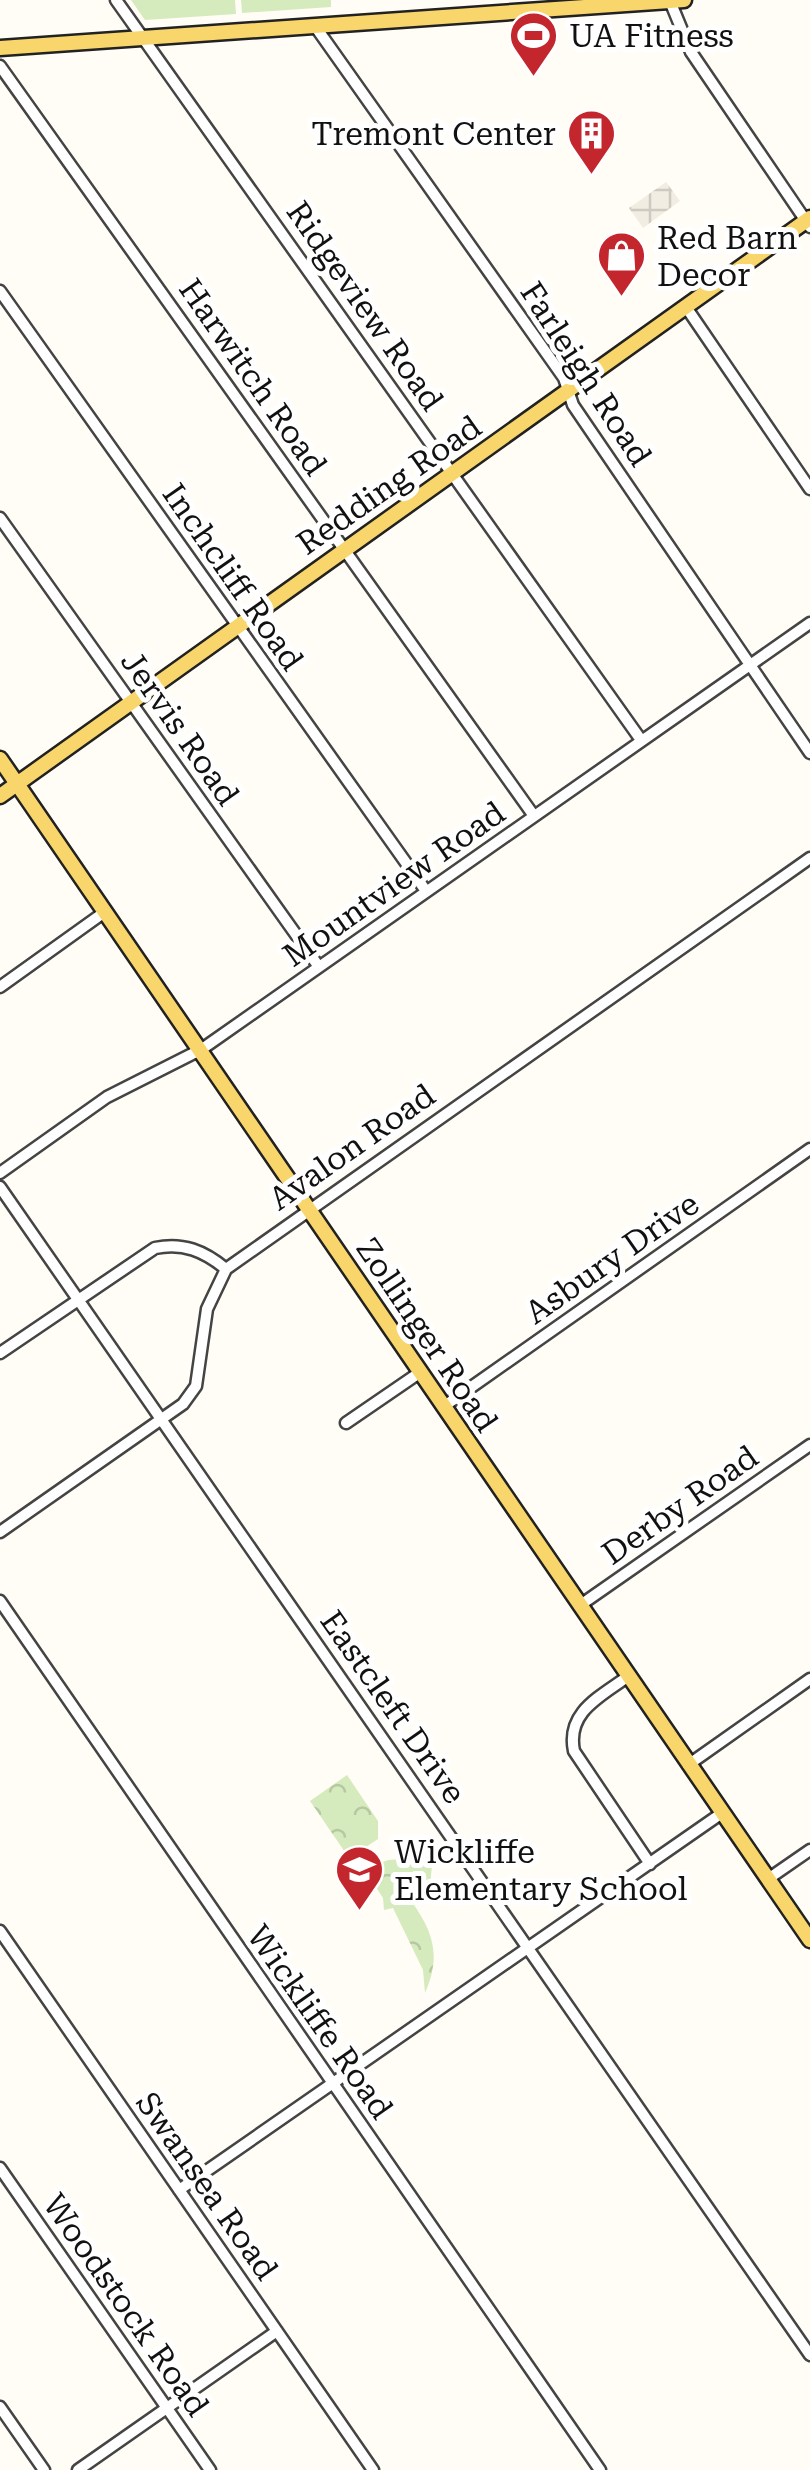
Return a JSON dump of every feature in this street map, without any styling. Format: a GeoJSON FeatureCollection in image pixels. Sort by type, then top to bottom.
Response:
{"type":"FeatureCollection","features":[{"type":"Feature","properties":{"kind":"main road"},"geometry":{"type":"LineString","coordinates":[[0,48],[684,0]]}},
{"type":"Feature","properties":{"kind":"main road","name":"Redding Road"},"geometry":{"type":"LineString","coordinates":[[0,796],[809,222]]}},
{"type":"Feature","properties":{"kind":"main road","name":"Zollinger Road"},"geometry":{"type":"LineString","coordinates":[[0,759],[202,1048],[307,1209],[810,1940]]}},
{"type":"Feature","properties":{"kind":"street","name":"Ridgeview Road"},"geometry":{"type":"LineString","coordinates":[[116,0],[641,740]]}},
{"type":"Feature","properties":{"kind":"street"},"geometry":{"type":"LineString","coordinates":[[670,1],[690,52],[809,222]]}},
{"type":"Feature","properties":{"kind":"street","name":"Farleigh Road"},"geometry":{"type":"LineString","coordinates":[[315,26],[559,372],[568,392],[810,752]]}},
{"type":"Feature","properties":{"kind":"street","name":"Harwitch Road"},"geometry":{"type":"LineString","coordinates":[[0,66],[534,816]]}},
{"type":"Feature","properties":{"kind":"street","name":"Inchcliff Road"},"geometry":{"type":"LineString","coordinates":[[0,291],[426,891]]}},
{"type":"Feature","properties":{"kind":"street"},"geometry":{"type":"LineString","coordinates":[[686,307],[810,490]]}},
{"type":"Feature","properties":{"kind":"street","name":"Jervis Road"},"geometry":{"type":"LineString","coordinates":[[0,518],[319,968]]}},
{"type":"Feature","properties":{"kind":"street","name":"Mountview Road"},"geometry":{"type":"LineString","coordinates":[[0,1173],[107,1098],[202,1048],[810,623]]}},
{"type":"Feature","properties":{"kind":"street","name":"Avalon Road"},"geometry":{"type":"LineString","coordinates":[[226,1269],[810,858]]}},
{"type":"Feature","properties":{"kind":"street"},"geometry":{"type":"LineString","coordinates":[[0,987],[106,912]]}},
{"type":"Feature","properties":{"kind":"street","name":"Asbury Drive"},"geometry":{"type":"LineString","coordinates":[[443,1407],[810,1149]]}},
{"type":"Feature","properties":{"kind":"street","name":"Eastcleft Drive"},"geometry":{"type":"LineString","coordinates":[[0,1187],[810,2356]]}},
{"type":"Feature","properties":{"kind":"street"},"geometry":{"type":"LineString","coordinates":[[0,1354],[142,1254],[168,1245],[200,1251],[226,1269],[208,1308],[196,1386],[184,1404],[0,1532]]}},
{"type":"Feature","properties":{"kind":"street"},"geometry":{"type":"LineString","coordinates":[[346,1423],[419,1372]]}},
{"type":"Feature","properties":{"kind":"street","name":"Derby Road"},"geometry":{"type":"LineString","coordinates":[[579,1606],[810,1444]]}},
{"type":"Feature","properties":{"kind":"street","name":"Wickliffe Road"},"geometry":{"type":"LineString","coordinates":[[0,1601],[600,2470]]}},
{"type":"Feature","properties":{"kind":"street"},"geometry":{"type":"LineString","coordinates":[[627,1677],[574,1720],[571,1736],[574,1751],[650,1864]]}},
{"type":"Feature","properties":{"kind":"street"},"geometry":{"type":"LineString","coordinates":[[688,1765],[810,1679]]}},
{"type":"Feature","properties":{"kind":"street"},"geometry":{"type":"LineString","coordinates":[[180,2190],[722,1813]]}},
{"type":"Feature","properties":{"kind":"street"},"geometry":{"type":"LineString","coordinates":[[768,1880],[810,1850]]}},
{"type":"Feature","properties":{"kind":"street","name":"Swansea Road"},"geometry":{"type":"LineString","coordinates":[[2,1938],[374,2470]]}},
{"type":"Feature","properties":{"kind":"street","name":"Woodstock Road"},"geometry":{"type":"LineString","coordinates":[[0,2168],[210,2470]]}},
{"type":"Feature","properties":{"kind":"street"},"geometry":{"type":"LineString","coordinates":[[78,2470],[278,2330]]}},
{"type":"Feature","properties":{"kind":"street"},"geometry":{"type":"LineString","coordinates":[[0,2407],[44,2470]]}},
{"type":"Feature","properties":{"kind":"green space"},"geometry":{"type":"Polygon","coordinates":[[[131,0],[235,0],[236,14],[145,20],[131,0]]]}},
{"type":"Feature","properties":{"kind":"green space"},"geometry":{"type":"Polygon","coordinates":[[[241,0],[331,0],[331,7],[242,13],[241,0]]]}},
{"type":"Feature","properties":{"kind":"green space"},"geometry":{"type":"Polygon","coordinates":[[[347,1775],[378,1821],[378,1839],[349,1858],[310,1801],[347,1775]]]}},
{"type":"Feature","properties":{"kind":"green space"},"geometry":{"type":"Polygon","coordinates":[[[433,1857],[430,1884],[412,1902],[426,1924],[433,1946],[433,1968],[425,1993],[423,1970],[393,1908],[384,1910],[383,1898],[364,1869],[388,1860],[433,1857]]]}},
{"type":"Feature","properties":{"kind":"shaded area"},"geometry":{"type":"Polygon","coordinates":[[[666,182],[680,201],[643,228],[629,208],[666,182]]]}},
{"type":"Feature","properties":{"kind":"place","name":"UA Fitness"},"geometry":{"type":"Point","coordinates":[534,78]}},
{"type":"Feature","properties":{"kind":"place","name":"Tremont Center"},"geometry":{"type":"Point","coordinates":[591,176]}},
{"type":"Feature","properties":{"kind":"place","name":"Red Barn Decor"},"geometry":{"type":"Point","coordinates":[622,298]}},
{"type":"Feature","properties":{"kind":"place","name":"Wickliffe Elementary School"},"geometry":{"type":"Point","coordinates":[359,1912]}}]}
